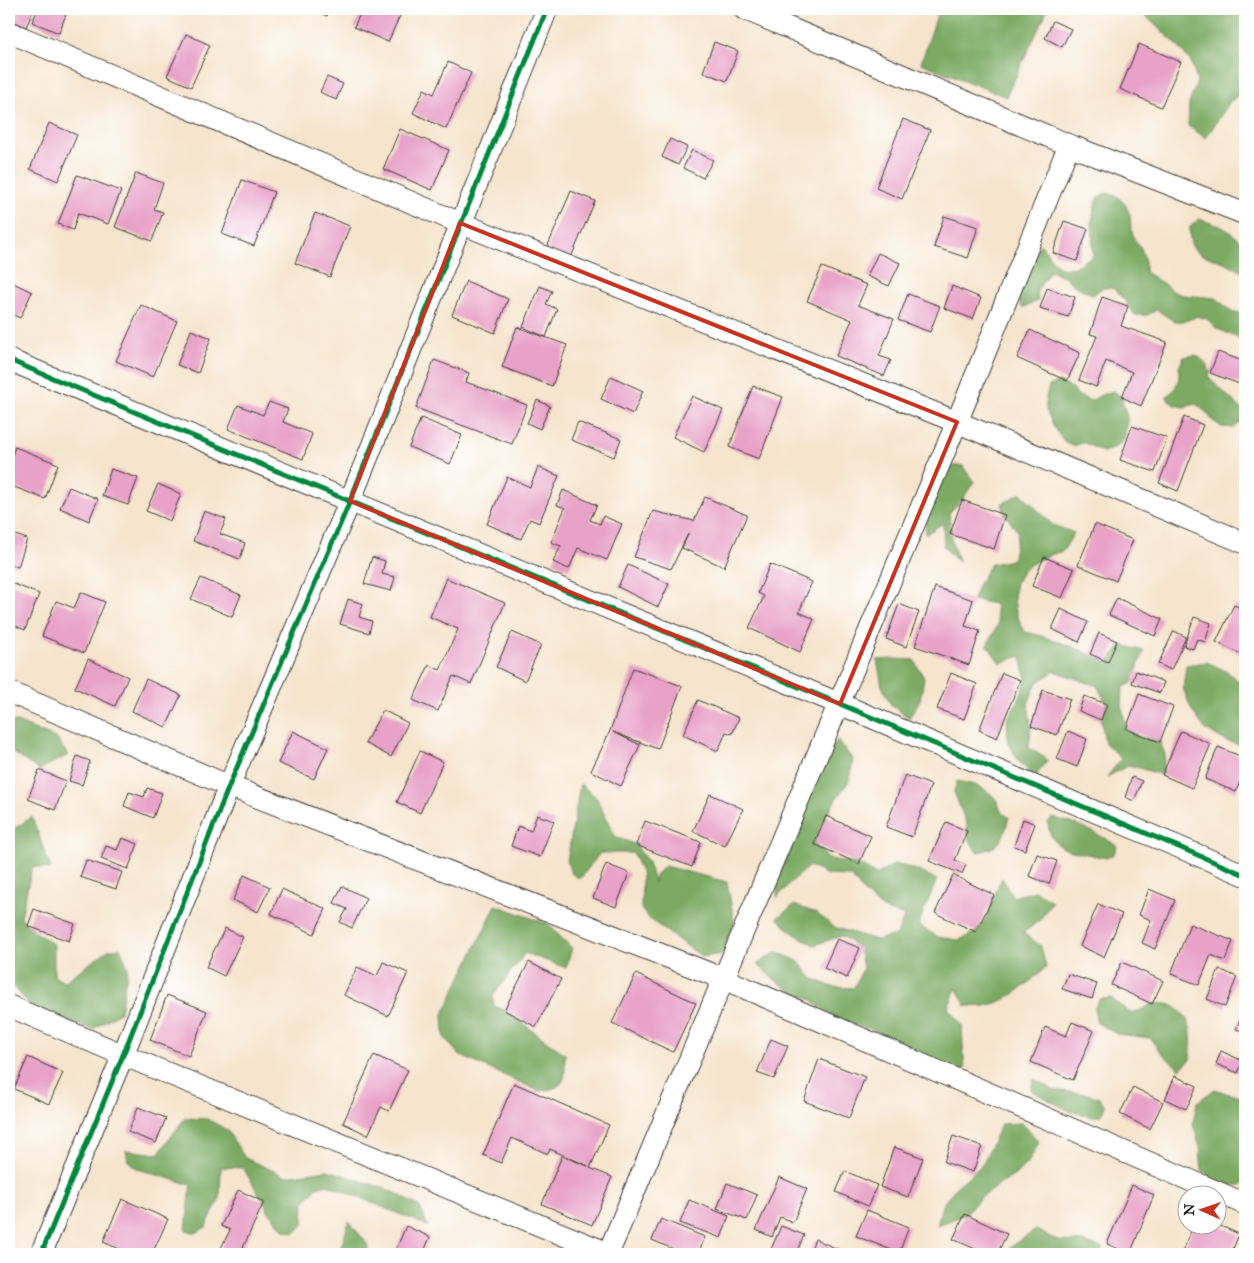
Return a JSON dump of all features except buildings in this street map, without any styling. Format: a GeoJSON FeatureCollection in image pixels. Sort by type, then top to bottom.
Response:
{"type":"FeatureCollection","features":[{"type":"Feature","properties":{"kind":"street"},"geometry":{"type":"LineString","coordinates":[[41,1254],[123,1055],[229,786],[350,501],[547,9]]}},
{"type":"Feature","properties":{"kind":"street"},"geometry":{"type":"LineString","coordinates":[[744,9],[1069,145],[1245,214]]}},
{"type":"Feature","properties":{"kind":"street"},"geometry":{"type":"LineString","coordinates":[[9,32],[460,223],[957,422],[1245,543]]}},
{"type":"Feature","properties":{"kind":"street"},"geometry":{"type":"LineString","coordinates":[[9,1006],[123,1055],[609,1254],[957,422],[1069,145]]}},
{"type":"Feature","properties":{"kind":"street"},"geometry":{"type":"LineString","coordinates":[[9,360],[840,704],[1245,875]]}},
{"type":"Feature","properties":{"kind":"street"},"geometry":{"type":"LineString","coordinates":[[9,692],[229,786],[724,979],[1245,1204]]}},
{"type":"Feature","properties":{"kind":"highlighted area"},"geometry":{"type":"Polygon","coordinates":[[[460,223],[957,422],[840,704],[350,501],[460,223]]]}},
{"type":"Feature","properties":{"kind":"green space"},"geometry":{"type":"Polygon","coordinates":[[[939,9],[1048,9],[1006,97],[921,63],[939,9]]]}},
{"type":"Feature","properties":{"kind":"green space"},"geometry":{"type":"Polygon","coordinates":[[[1143,9],[1245,9],[1245,89],[1229,103],[1206,138],[1188,126],[1189,104],[1197,81],[1190,60],[1175,43],[1141,12],[1143,9]]]}},
{"type":"Feature","properties":{"kind":"green space"},"geometry":{"type":"Polygon","coordinates":[[[1106,193],[1117,196],[1125,204],[1130,215],[1134,239],[1141,248],[1145,261],[1145,272],[1172,291],[1182,295],[1216,298],[1233,313],[1244,312],[1245,309],[1245,339],[1226,333],[1216,328],[1207,319],[1197,316],[1185,321],[1176,321],[1157,310],[1147,315],[1135,315],[1114,289],[1102,288],[1093,295],[1072,284],[1064,276],[1050,271],[1037,290],[1038,301],[1022,308],[1017,298],[1031,250],[1041,245],[1055,263],[1063,269],[1074,267],[1093,256],[1092,220],[1097,198],[1106,193]]]}},
{"type":"Feature","properties":{"kind":"green space"},"geometry":{"type":"Polygon","coordinates":[[[1199,219],[1229,231],[1245,245],[1245,275],[1238,269],[1203,255],[1194,249],[1191,244],[1190,227],[1199,219]]]}},
{"type":"Feature","properties":{"kind":"green space"},"geometry":{"type":"Polygon","coordinates":[[[1195,355],[1206,364],[1210,374],[1209,378],[1245,412],[1243,420],[1233,428],[1222,427],[1196,404],[1184,407],[1174,405],[1166,397],[1175,389],[1179,378],[1179,367],[1184,357],[1195,355]]]}},
{"type":"Feature","properties":{"kind":"green space"},"geometry":{"type":"Polygon","coordinates":[[[1060,382],[1070,387],[1079,396],[1091,401],[1113,391],[1122,397],[1127,423],[1124,438],[1119,445],[1103,452],[1083,442],[1074,446],[1064,441],[1056,431],[1046,410],[1049,386],[1060,382]]]}},
{"type":"Feature","properties":{"kind":"green space"},"geometry":{"type":"Polygon","coordinates":[[[962,465],[974,482],[962,500],[949,513],[952,543],[959,563],[944,547],[943,523],[926,534],[925,510],[948,467],[962,465]]]}},
{"type":"Feature","properties":{"kind":"green space"},"geometry":{"type":"Polygon","coordinates":[[[1021,493],[1053,525],[1074,533],[1063,551],[1032,564],[1019,577],[1015,586],[1014,597],[1018,618],[1025,632],[1057,641],[1108,662],[1122,645],[1144,651],[1132,683],[1123,688],[1122,708],[1127,729],[1137,736],[1160,742],[1165,754],[1162,775],[1129,765],[1107,777],[1121,759],[1105,743],[1101,720],[1107,704],[1097,686],[1054,671],[1036,684],[1028,704],[1031,726],[1029,748],[1048,760],[1035,777],[1019,762],[1008,742],[1007,719],[1019,700],[1026,679],[1021,656],[1000,663],[987,645],[998,625],[995,604],[973,600],[979,583],[991,564],[1012,560],[1018,532],[1005,515],[1002,504],[1021,493]]]}},
{"type":"Feature","properties":{"kind":"green space"},"geometry":{"type":"Polygon","coordinates":[[[877,660],[914,660],[924,678],[920,700],[909,718],[891,705],[882,686],[877,660]]]}},
{"type":"Feature","properties":{"kind":"green space"},"geometry":{"type":"Polygon","coordinates":[[[1207,662],[1228,672],[1245,687],[1245,746],[1226,741],[1205,729],[1192,711],[1183,688],[1186,665],[1207,662]]]}},
{"type":"Feature","properties":{"kind":"green space"},"geometry":{"type":"Polygon","coordinates":[[[9,722],[17,722],[57,739],[68,755],[39,770],[9,750],[9,722]]]}},
{"type":"Feature","properties":{"kind":"green space"},"geometry":{"type":"Polygon","coordinates":[[[838,740],[853,760],[849,781],[826,816],[819,837],[814,844],[829,859],[859,864],[876,875],[895,864],[917,870],[937,880],[918,925],[938,937],[959,940],[976,932],[989,914],[994,895],[1002,878],[1013,897],[1035,891],[1052,901],[1040,920],[1023,933],[1041,946],[1046,967],[1034,978],[1006,999],[984,1006],[966,1006],[956,988],[948,1008],[962,1025],[965,1069],[944,1078],[924,1065],[912,1047],[872,1029],[851,1024],[831,1015],[812,1000],[792,992],[757,964],[777,952],[798,961],[812,978],[832,987],[854,988],[863,968],[859,948],[842,936],[814,945],[793,933],[777,918],[794,905],[816,913],[834,927],[876,940],[897,935],[904,916],[883,909],[865,894],[851,876],[828,875],[809,866],[777,898],[778,877],[796,838],[800,817],[824,756],[838,740]]]}},
{"type":"Feature","properties":{"kind":"green space"},"geometry":{"type":"Polygon","coordinates":[[[957,781],[985,789],[994,796],[1002,812],[1009,817],[1003,837],[992,848],[977,852],[971,843],[967,833],[967,825],[954,792],[957,781]]]}},
{"type":"Feature","properties":{"kind":"green space"},"geometry":{"type":"Polygon","coordinates":[[[580,784],[596,797],[615,836],[636,845],[648,862],[654,882],[656,874],[665,866],[727,882],[737,937],[723,954],[702,957],[648,918],[641,909],[642,875],[633,853],[600,853],[580,879],[571,873],[567,861],[580,784]]]}},
{"type":"Feature","properties":{"kind":"green space"},"geometry":{"type":"Polygon","coordinates":[[[32,817],[51,869],[32,867],[21,917],[28,926],[54,945],[54,976],[64,982],[108,950],[120,948],[128,967],[120,1012],[93,1029],[39,1015],[9,982],[9,832],[32,817]]]}},
{"type":"Feature","properties":{"kind":"green space"},"geometry":{"type":"Polygon","coordinates":[[[1052,818],[1078,825],[1117,846],[1114,852],[1106,858],[1063,848],[1056,843],[1050,832],[1048,822],[1052,818]]]}},
{"type":"Feature","properties":{"kind":"green space"},"geometry":{"type":"Polygon","coordinates":[[[496,905],[548,924],[572,948],[566,968],[525,953],[493,996],[494,1006],[504,1010],[565,1054],[563,1081],[560,1085],[548,1090],[539,1091],[459,1055],[444,1037],[443,1014],[496,905]]]}},
{"type":"Feature","properties":{"kind":"green space"},"geometry":{"type":"Polygon","coordinates":[[[1111,998],[1130,1013],[1156,1003],[1169,1004],[1179,1010],[1184,1015],[1190,1028],[1190,1060],[1180,1069],[1156,1047],[1150,1038],[1117,1034],[1097,1023],[1094,1008],[1100,999],[1111,998]]]}},
{"type":"Feature","properties":{"kind":"green space"},"geometry":{"type":"Polygon","coordinates":[[[1034,1079],[1053,1090],[1098,1097],[1105,1105],[1102,1115],[1091,1117],[1069,1111],[1031,1090],[1034,1079]]]}},
{"type":"Feature","properties":{"kind":"green space"},"geometry":{"type":"Polygon","coordinates":[[[1215,1089],[1245,1097],[1245,1184],[1219,1185],[1202,1170],[1200,1147],[1193,1124],[1197,1102],[1215,1089]]]}},
{"type":"Feature","properties":{"kind":"green space"},"geometry":{"type":"Polygon","coordinates":[[[185,1118],[207,1119],[227,1130],[245,1158],[285,1176],[328,1170],[392,1191],[420,1207],[428,1226],[327,1184],[317,1187],[304,1202],[303,1225],[295,1233],[284,1230],[269,1212],[243,1168],[221,1167],[220,1198],[206,1227],[196,1233],[186,1230],[191,1185],[138,1169],[128,1161],[126,1150],[158,1154],[185,1118]]]}},
{"type":"Feature","properties":{"kind":"green space"},"geometry":{"type":"Polygon","coordinates":[[[1022,1123],[1039,1142],[1029,1161],[1015,1175],[980,1198],[965,1214],[937,1226],[942,1205],[956,1187],[982,1165],[1001,1124],[1022,1123]]]}},
{"type":"Feature","properties":{"kind":"green space"},"geometry":{"type":"Polygon","coordinates":[[[349,1221],[368,1245],[367,1254],[339,1254],[349,1221]]]}},
{"type":"Feature","properties":{"kind":"green space"},"geometry":{"type":"Polygon","coordinates":[[[1036,1230],[1058,1241],[1083,1242],[1104,1249],[1100,1254],[1003,1254],[1036,1230]]]}},
{"type":"Feature","properties":{"kind":"cycle path"},"geometry":{"type":"LineString","coordinates":[[41,1254],[123,1055],[229,786],[350,501],[547,9]]}},
{"type":"Feature","properties":{"kind":"cycle path"},"geometry":{"type":"LineString","coordinates":[[9,360],[840,704],[1245,875]]}}]}
